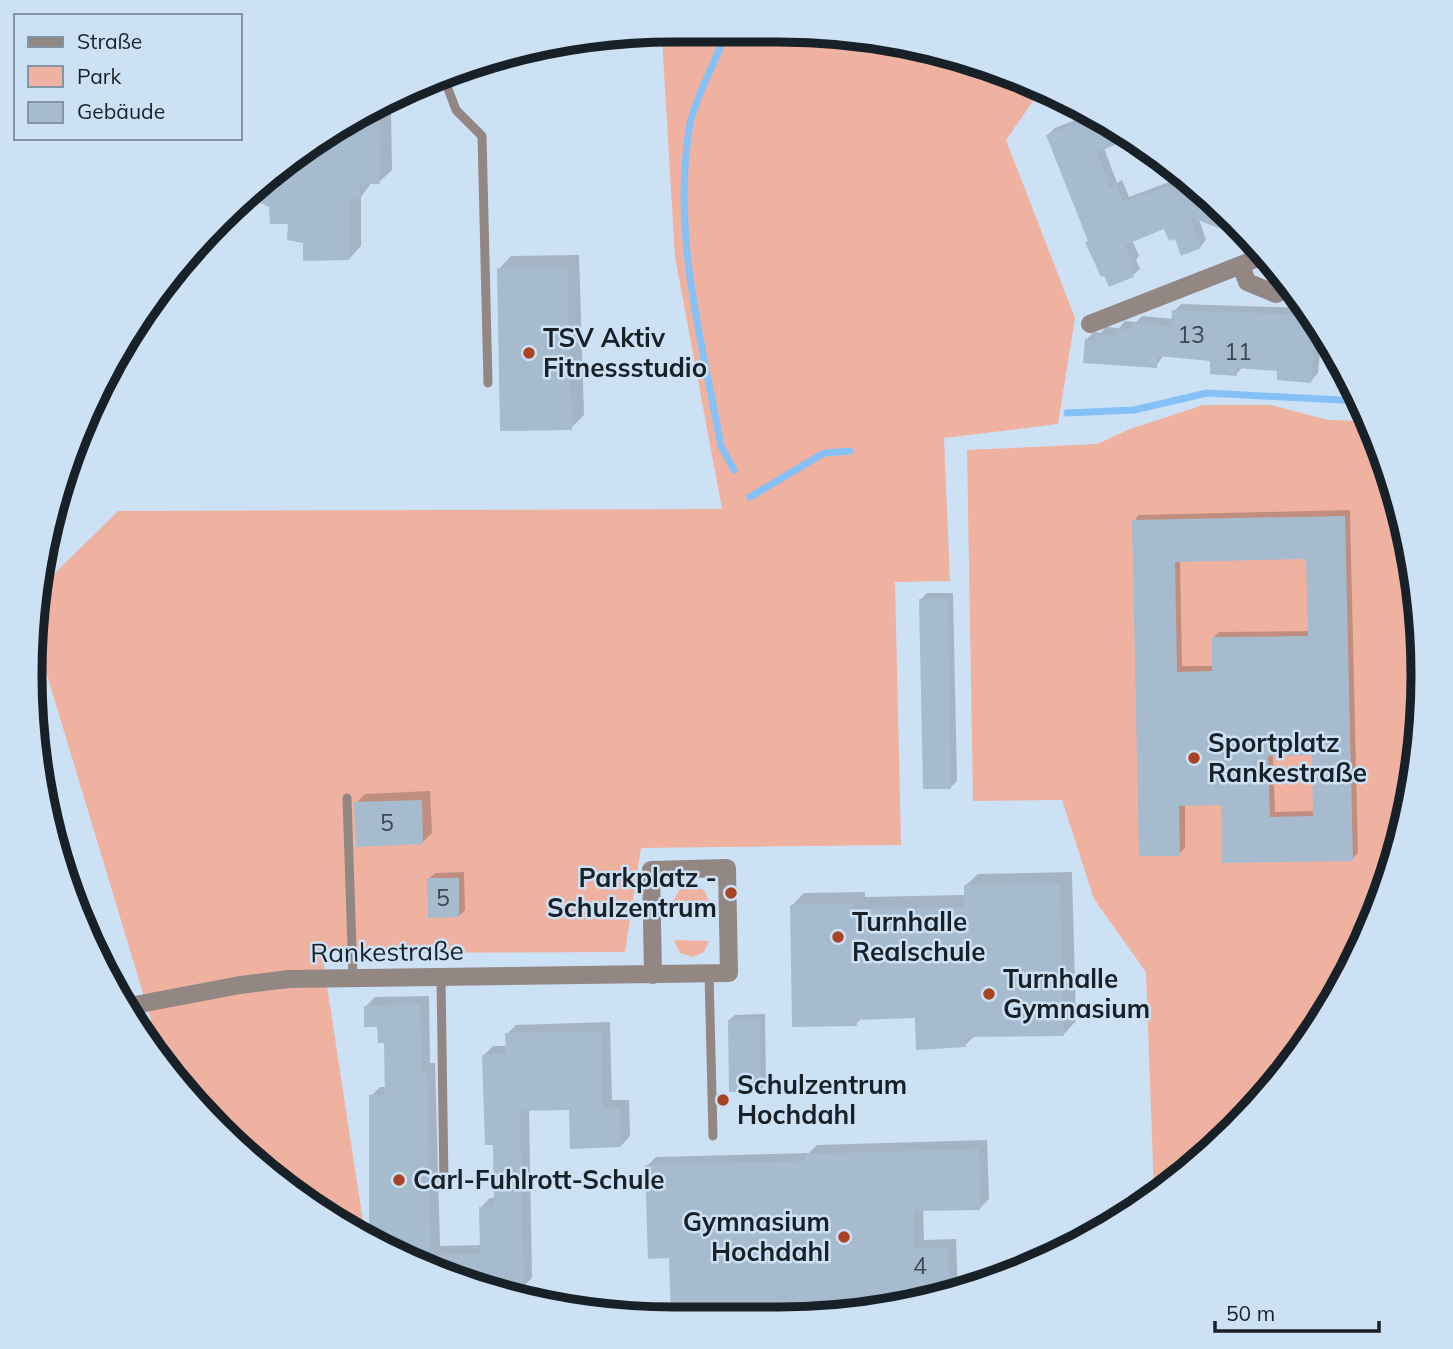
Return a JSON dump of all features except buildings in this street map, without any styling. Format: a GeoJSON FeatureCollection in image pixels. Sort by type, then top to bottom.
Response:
{"type":"FeatureCollection","features":[{"type":"Feature","properties":{"kind":"street"},"geometry":{"type":"LineString","coordinates":[[1090,324],[1255,259]]}},
{"type":"Feature","properties":{"kind":"street"},"geometry":{"type":"LineString","coordinates":[[1241,265],[1247,282],[1276,294],[1282,291]]}},
{"type":"Feature","properties":{"kind":"street"},"geometry":{"type":"LineString","coordinates":[[653,975],[651,870],[727,868],[729,973],[709,974]]}},
{"type":"Feature","properties":{"kind":"street","name":"Rankestraße"},"geometry":{"type":"LineString","coordinates":[[136,1005],[240,985],[289,979],[709,974]]}},
{"type":"Feature","properties":{"kind":"lane"},"geometry":{"type":"LineString","coordinates":[[447,85],[457,110],[482,136],[488,383]]}},
{"type":"Feature","properties":{"kind":"lane"},"geometry":{"type":"LineString","coordinates":[[347,798],[354,978]]}},
{"type":"Feature","properties":{"kind":"lane"},"geometry":{"type":"LineString","coordinates":[[709,974],[713,1136]]}},
{"type":"Feature","properties":{"kind":"lane"},"geometry":{"type":"LineString","coordinates":[[441,978],[444,1183]]}},
{"type":"Feature","properties":{"kind":"green space"},"geometry":{"type":"Polygon","coordinates":[[[662,42],[778,42],[861,47],[942,64],[1021,90],[1036,97],[1006,140],[1075,318],[1058,424],[944,438],[950,581],[895,582],[901,845],[641,848],[625,952],[322,953],[364,1225],[323,1200],[257,1150],[199,1092],[156,1036],[42,659],[49,579],[118,511],[722,509],[675,257],[662,42]]]}},
{"type":"Feature","properties":{"kind":"green space","name":"Sportplatz Rankestraße"},"geometry":{"type":"Polygon","coordinates":[[[1203,405],[1271,405],[1328,420],[1358,421],[1377,471],[1399,551],[1410,633],[1410,716],[1399,798],[1377,878],[1346,954],[1304,1026],[1254,1092],[1196,1150],[1154,1183],[1146,972],[1094,899],[1062,800],[973,801],[967,450],[1097,444],[1130,429],[1203,405]]]}},
{"type":"Feature","properties":{"kind":"green space"},"geometry":{"type":"Polygon","coordinates":[[[692,885],[704,890],[709,901],[673,901],[680,889],[692,885]]]}},
{"type":"Feature","properties":{"kind":"green space"},"geometry":{"type":"Polygon","coordinates":[[[674,940],[709,941],[704,952],[693,957],[680,953],[674,940]]]}},
{"type":"Feature","properties":{"kind":"waterway"},"geometry":{"type":"LineString","coordinates":[[722,42],[690,124],[684,205],[686,245],[698,327],[721,446],[734,470]]}},
{"type":"Feature","properties":{"kind":"waterway"},"geometry":{"type":"LineString","coordinates":[[1067,413],[1134,410],[1207,393],[1349,400]]}},
{"type":"Feature","properties":{"kind":"waterway"},"geometry":{"type":"LineString","coordinates":[[750,497],[824,453],[850,451]]}},
{"type":"Feature","properties":{"kind":"place","name":"TSV Aktiv Fitnessstudio"},"geometry":{"type":"Point","coordinates":[529,353]}},
{"type":"Feature","properties":{"kind":"place","name":"Sportplatz Rankestraße"},"geometry":{"type":"Point","coordinates":[1194,758]}},
{"type":"Feature","properties":{"kind":"place","name":"Parkplatz - Schulzentrum"},"geometry":{"type":"Point","coordinates":[731,893]}},
{"type":"Feature","properties":{"kind":"place","name":"Turnhalle Realschule"},"geometry":{"type":"Point","coordinates":[838,937]}},
{"type":"Feature","properties":{"kind":"place","name":"Turnhalle Gymnasium"},"geometry":{"type":"Point","coordinates":[989,994]}},
{"type":"Feature","properties":{"kind":"place","name":"Schulzentrum Hochdahl"},"geometry":{"type":"Point","coordinates":[723,1100]}},
{"type":"Feature","properties":{"kind":"place","name":"Carl-Fuhlrott-Schule"},"geometry":{"type":"Point","coordinates":[399,1180]}},
{"type":"Feature","properties":{"kind":"place","name":"Gymnasium Hochdahl"},"geometry":{"type":"Point","coordinates":[844,1237]}}]}
